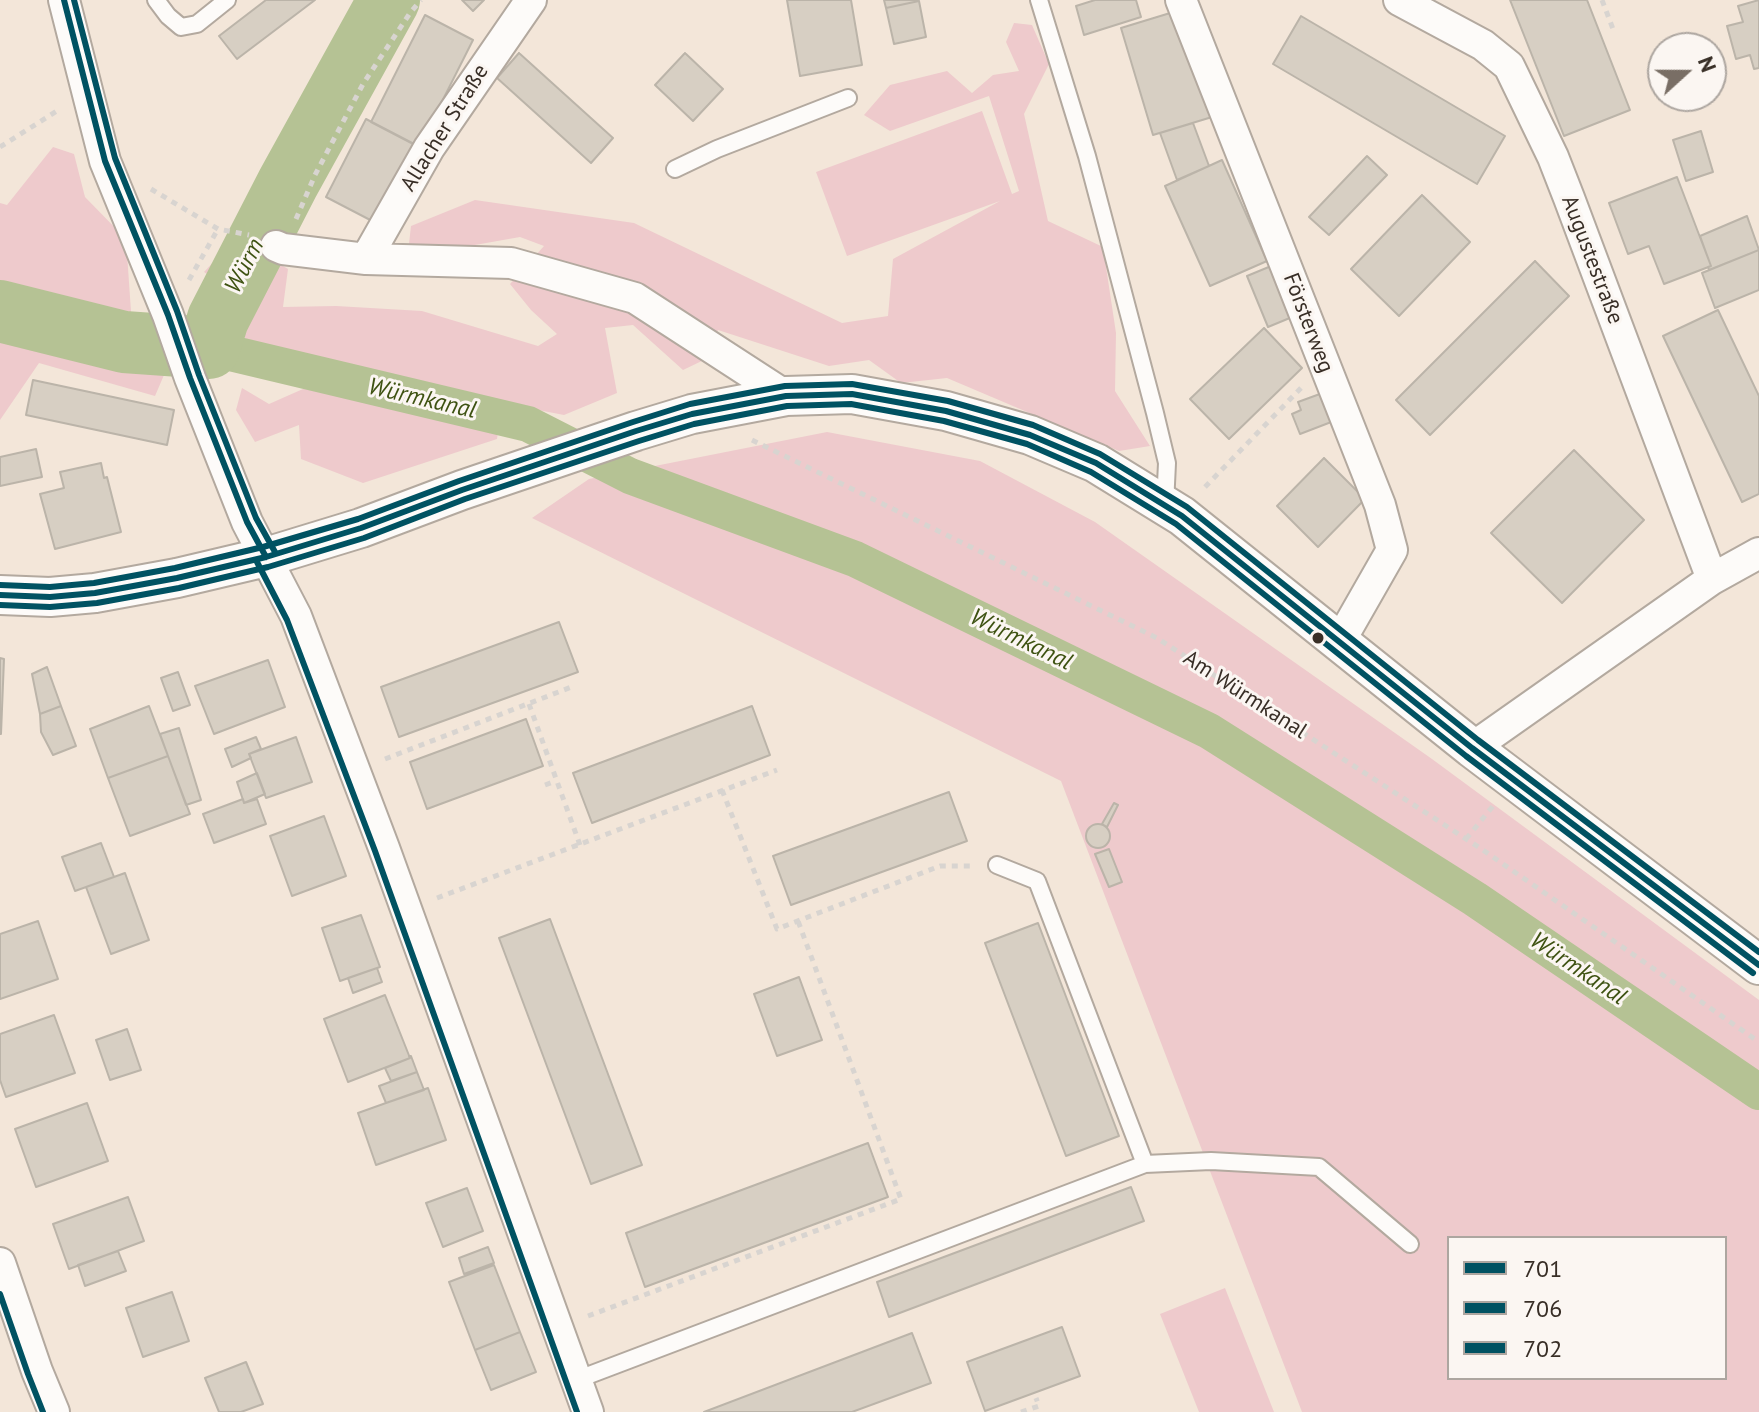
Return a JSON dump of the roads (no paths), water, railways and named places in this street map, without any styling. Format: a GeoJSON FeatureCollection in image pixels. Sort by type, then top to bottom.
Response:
{"type":"FeatureCollection","features":[{"type":"Feature","properties":{"kind":"street","name":"Allacher Straße"},"geometry":{"type":"LineString","coordinates":[[366,259],[429,148],[531,0]]}},
{"type":"Feature","properties":{"kind":"street","name":"Försterweg"},"geometry":{"type":"LineString","coordinates":[[1181,0],[1380,505],[1392,550],[1340,641]]}},
{"type":"Feature","properties":{"kind":"street","name":"Augustestraße"},"geometry":{"type":"LineString","coordinates":[[1399,0],[1483,45],[1509,66],[1564,185],[1712,579]]}},
{"type":"Feature","properties":{"kind":"street"},"geometry":{"type":"LineString","coordinates":[[69,3],[105,161],[247,522],[296,616],[588,1412]]}},
{"type":"Feature","properties":{"kind":"street"},"geometry":{"type":"LineString","coordinates":[[280,248],[366,259],[511,263],[635,298],[786,396]]}},
{"type":"Feature","properties":{"kind":"street"},"geometry":{"type":"LineString","coordinates":[[0,595],[50,597],[95,593],[266,557],[361,528],[692,414],[786,396],[852,394],[946,411],[1030,435],[1096,463],[1182,516],[1472,748],[1759,965]]}},
{"type":"Feature","properties":{"kind":"street"},"geometry":{"type":"LineString","coordinates":[[1472,748],[1712,579],[1759,553]]}},
{"type":"Feature","properties":{"kind":"street"},"geometry":{"type":"LineString","coordinates":[[0,1263],[54,1412]]}},
{"type":"Feature","properties":{"kind":"lane"},"geometry":{"type":"LineString","coordinates":[[156,0],[181,27],[197,24],[227,0]]}},
{"type":"Feature","properties":{"kind":"lane"},"geometry":{"type":"LineString","coordinates":[[1039,0],[1087,156],[1155,413],[1167,463],[1165,507]]}},
{"type":"Feature","properties":{"kind":"lane"},"geometry":{"type":"LineString","coordinates":[[675,169],[717,149],[848,98]]}},
{"type":"Feature","properties":{"kind":"lane"},"geometry":{"type":"LineString","coordinates":[[997,865],[1037,881],[1145,1164]]}},
{"type":"Feature","properties":{"kind":"lane"},"geometry":{"type":"LineString","coordinates":[[576,1380],[1145,1164],[1211,1161],[1319,1167],[1410,1244]]}},
{"type":"Feature","properties":{"kind":"waterway","name":"Würm"},"geometry":{"type":"LineString","coordinates":[[0,311],[124,342],[209,348],[218,319],[288,183],[389,0]]}},
{"type":"Feature","properties":{"kind":"waterway","name":"Würmkanal"},"geometry":{"type":"LineString","coordinates":[[209,348],[528,424],[630,476],[855,559],[1209,731],[1475,899],[1759,1092]]}}]}
